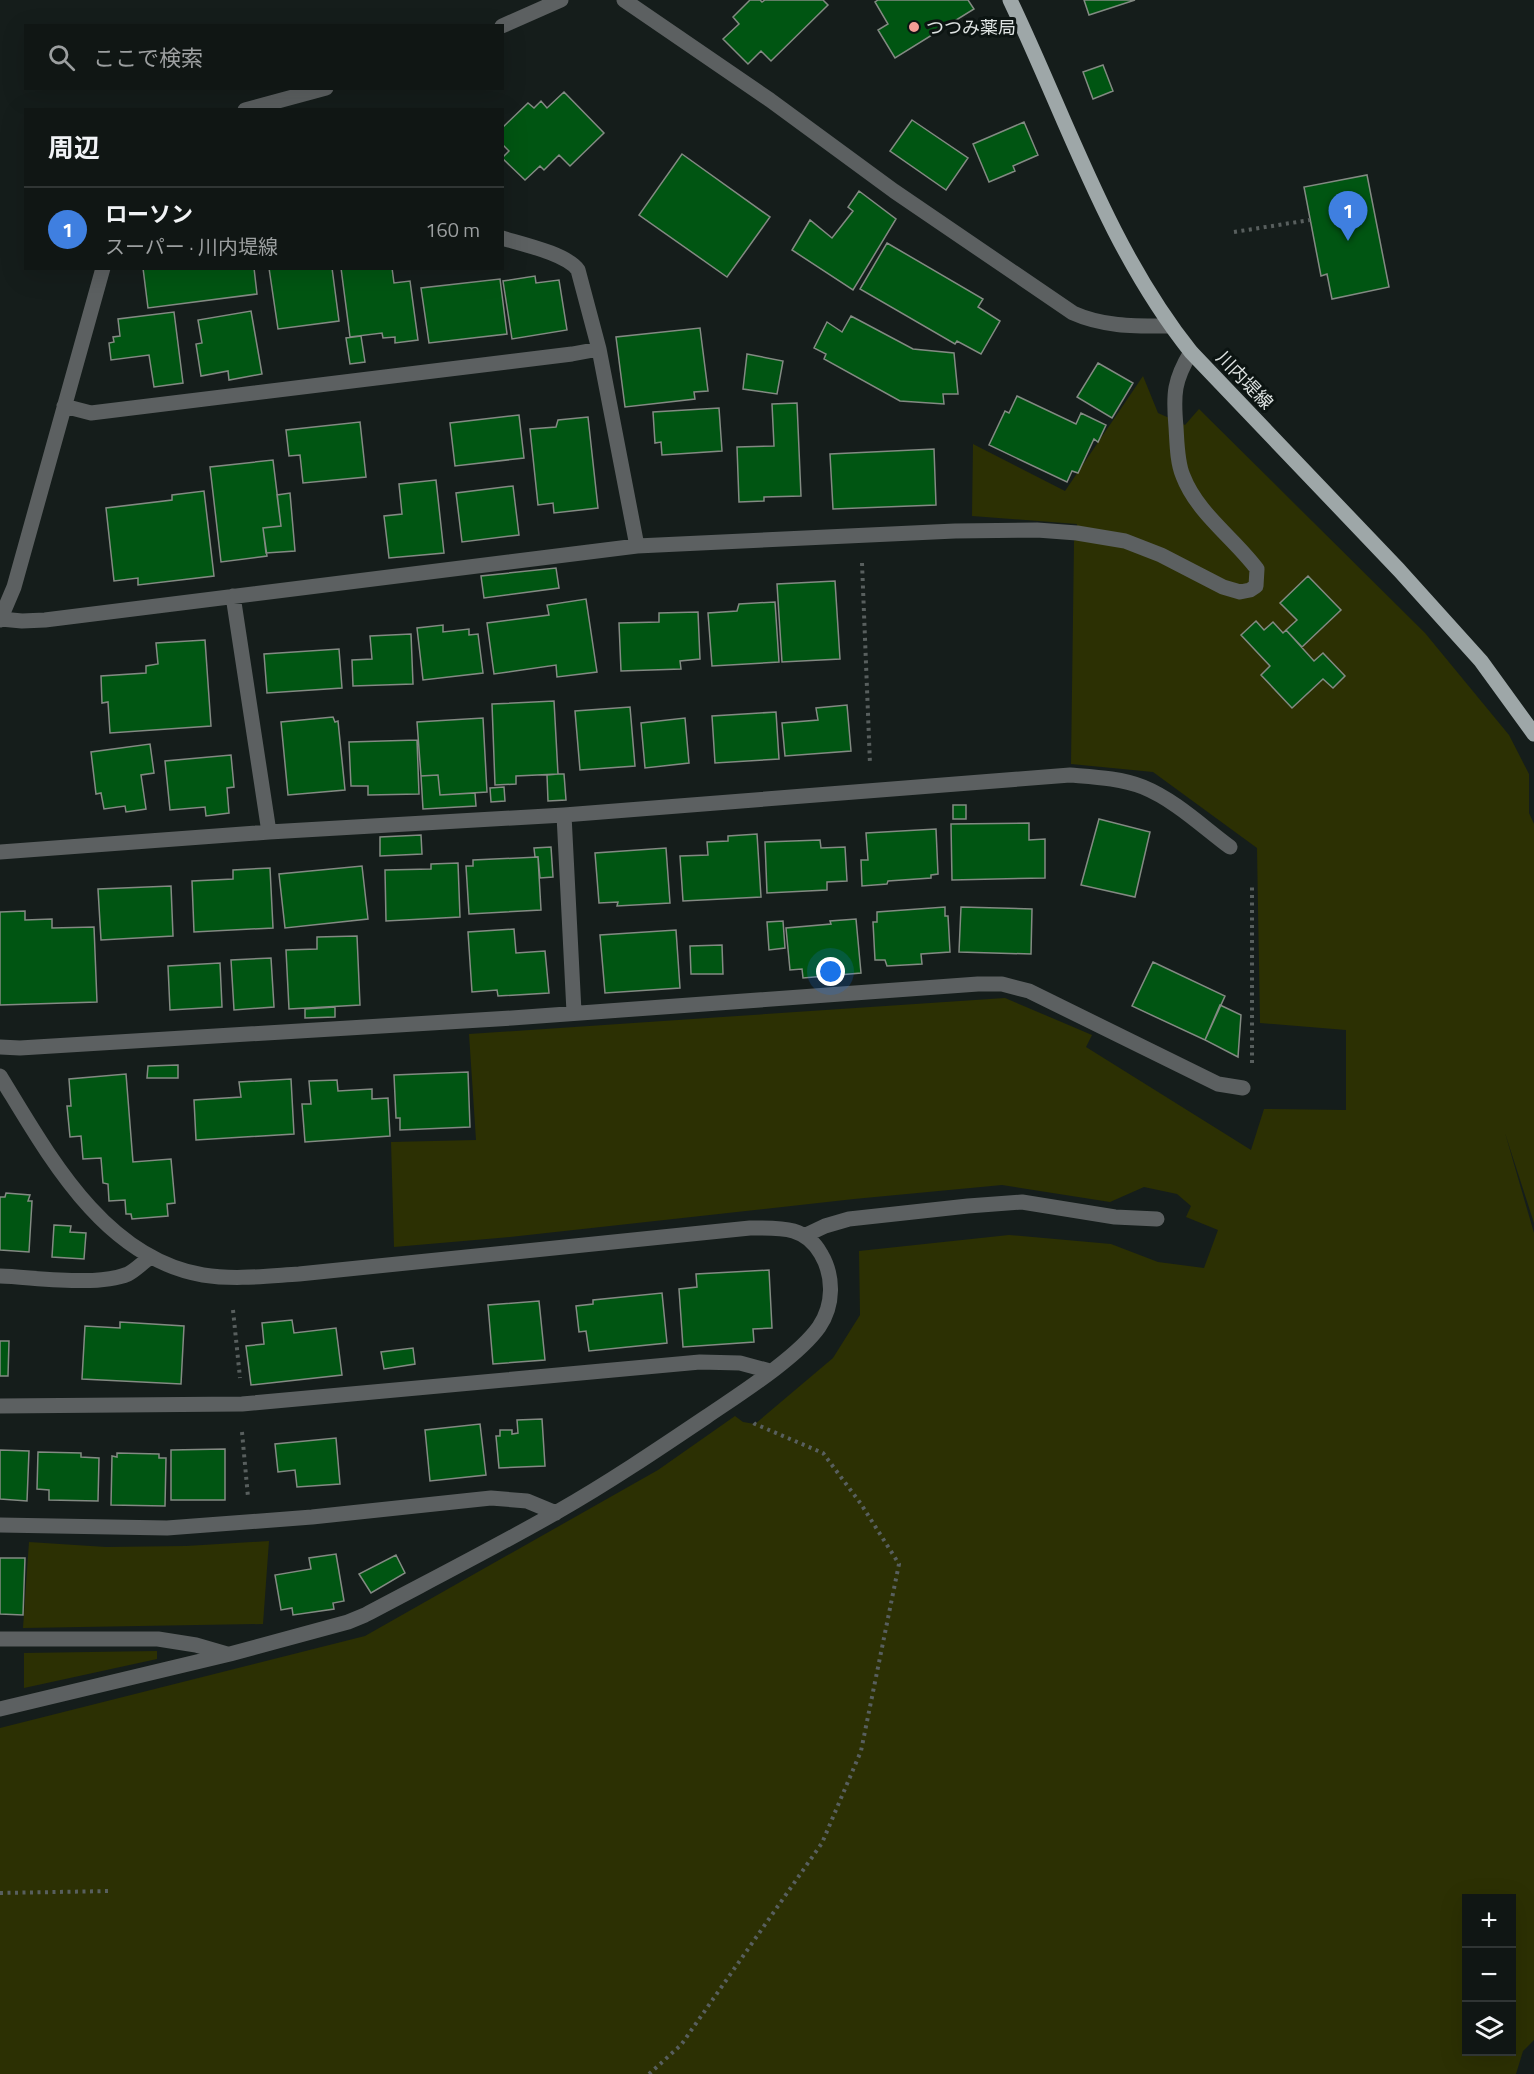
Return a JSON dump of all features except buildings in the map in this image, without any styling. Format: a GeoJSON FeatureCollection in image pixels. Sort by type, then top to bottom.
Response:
{"type":"FeatureCollection","features":[{"type":"Feature","properties":{"kind":"main road","name":"川内堤線"},"geometry":{"type":"LineString","coordinates":[[1010,0],[1081,159],[1131,263],[1149,296],[1170,326],[1191,352],[1391,561],[1481,661],[1534,734]]}},
{"type":"Feature","properties":{"kind":"street"},"geometry":{"type":"LineString","coordinates":[[504,25],[561,0]]}},
{"type":"Feature","properties":{"kind":"street"},"geometry":{"type":"LineString","coordinates":[[624,0],[770,100],[894,191],[1052,300],[1091,321],[1113,325],[1170,326]]}},
{"type":"Feature","properties":{"kind":"street"},"geometry":{"type":"LineString","coordinates":[[271,106],[320,90]]}},
{"type":"Feature","properties":{"kind":"street"},"geometry":{"type":"LineString","coordinates":[[504,239],[573,263],[578,270],[599,349],[638,546]]}},
{"type":"Feature","properties":{"kind":"street"},"geometry":{"type":"LineString","coordinates":[[102,270],[14,586],[1,620],[45,621],[638,546],[955,531],[1037,530],[1077,533],[1125,541],[1161,555],[1223,587],[1240,592],[1250,590],[1256,585],[1257,569],[1213,520],[1190,491],[1182,475],[1174,406],[1179,372],[1191,352]]}},
{"type":"Feature","properties":{"kind":"street"},"geometry":{"type":"LineString","coordinates":[[64,406],[91,413],[599,349]]}},
{"type":"Feature","properties":{"kind":"street"},"geometry":{"type":"LineString","coordinates":[[232,596],[269,832]]}},
{"type":"Feature","properties":{"kind":"street"},"geometry":{"type":"LineString","coordinates":[[0,852],[269,832],[564,815],[1070,775],[1118,780],[1143,787],[1174,805],[1230,847]]}},
{"type":"Feature","properties":{"kind":"street"},"geometry":{"type":"LineString","coordinates":[[564,815],[574,1012]]}},
{"type":"Feature","properties":{"kind":"street"},"geometry":{"type":"LineString","coordinates":[[0,1047],[20,1048],[501,1019],[574,1012],[1002,984],[1029,991],[1218,1083],[1243,1088]]}},
{"type":"Feature","properties":{"kind":"street"},"geometry":{"type":"LineString","coordinates":[[0,1076],[43,1147],[83,1200],[103,1220],[150,1257],[177,1269],[232,1278],[299,1274],[750,1228],[789,1228],[806,1235],[818,1247],[825,1260],[832,1287],[828,1307],[820,1326],[792,1354],[732,1400],[624,1472],[556,1513],[365,1615],[348,1622],[230,1654],[0,1709]]}},
{"type":"Feature","properties":{"kind":"street"},"geometry":{"type":"LineString","coordinates":[[806,1235],[825,1226],[849,1219],[1022,1202],[1115,1217],[1157,1219]]}},
{"type":"Feature","properties":{"kind":"street"},"geometry":{"type":"LineString","coordinates":[[0,1276],[109,1279],[129,1273],[150,1257]]}},
{"type":"Feature","properties":{"kind":"street"},"geometry":{"type":"LineString","coordinates":[[0,1406],[242,1404],[699,1362],[740,1363],[770,1371]]}},
{"type":"Feature","properties":{"kind":"street"},"geometry":{"type":"LineString","coordinates":[[0,1525],[167,1528],[312,1517],[491,1498],[527,1501],[556,1513]]}},
{"type":"Feature","properties":{"kind":"street"},"geometry":{"type":"LineString","coordinates":[[0,1640],[158,1640],[196,1645],[230,1654]]}},
{"type":"Feature","properties":{"kind":"path"},"geometry":{"type":"LineString","coordinates":[[1234,232],[1310,220]]}},
{"type":"Feature","properties":{"kind":"path"},"geometry":{"type":"LineString","coordinates":[[862,564],[871,770]]}},
{"type":"Feature","properties":{"kind":"path"},"geometry":{"type":"LineString","coordinates":[[1252,886],[1252,1068]]}},
{"type":"Feature","properties":{"kind":"path"},"geometry":{"type":"LineString","coordinates":[[233,1310],[240,1380]]}},
{"type":"Feature","properties":{"kind":"path"},"geometry":{"type":"LineString","coordinates":[[649,2074],[681,2045],[822,1843],[861,1751],[899,1564],[861,1504],[823,1453],[755,1424],[732,1400]]}},
{"type":"Feature","properties":{"kind":"path"},"geometry":{"type":"LineString","coordinates":[[242,1432],[249,1502]]}},
{"type":"Feature","properties":{"kind":"path"},"geometry":{"type":"LineString","coordinates":[[0,1893],[111,1891]]}},
{"type":"Feature","properties":{"kind":"green space"},"geometry":{"type":"Polygon","coordinates":[[[1143,376],[1158,413],[1185,425],[1199,409],[1425,633],[1509,735],[1529,774],[1529,813],[1534,824],[1534,1223],[1505,1133],[1534,1233],[1534,2040],[1523,2051],[1516,2074],[0,2074],[0,1728],[365,1636],[658,1470],[735,1416],[743,1422],[755,1424],[833,1358],[860,1315],[859,1251],[1009,1235],[1111,1244],[1158,1262],[1204,1268],[1218,1230],[1186,1217],[1191,1206],[1177,1194],[1144,1187],[1110,1202],[1002,1185],[510,1237],[394,1247],[391,1142],[476,1140],[469,1034],[1005,998],[1092,1035],[1086,1047],[1251,1150],[1264,1109],[1346,1110],[1346,1030],[1260,1023],[1257,848],[1153,772],[1071,764],[1074,542],[1077,524],[972,516],[973,444],[1065,491],[1143,376]]]}},
{"type":"Feature","properties":{"kind":"green space"},"geometry":{"type":"Polygon","coordinates":[[[269,1541],[263,1624],[23,1628],[29,1542],[106,1547],[186,1546],[269,1541]]]}},
{"type":"Feature","properties":{"kind":"green space"},"geometry":{"type":"Polygon","coordinates":[[[157,1651],[157,1659],[24,1688],[24,1653],[157,1651]]]}},
{"type":"Feature","properties":{"kind":"place","name":"つつみ薬局"},"geometry":{"type":"Point","coordinates":[914,27]}},
{"type":"Feature","properties":{"kind":"place","name":"ローソン"},"geometry":{"type":"Point","coordinates":[1348,241]}}]}
